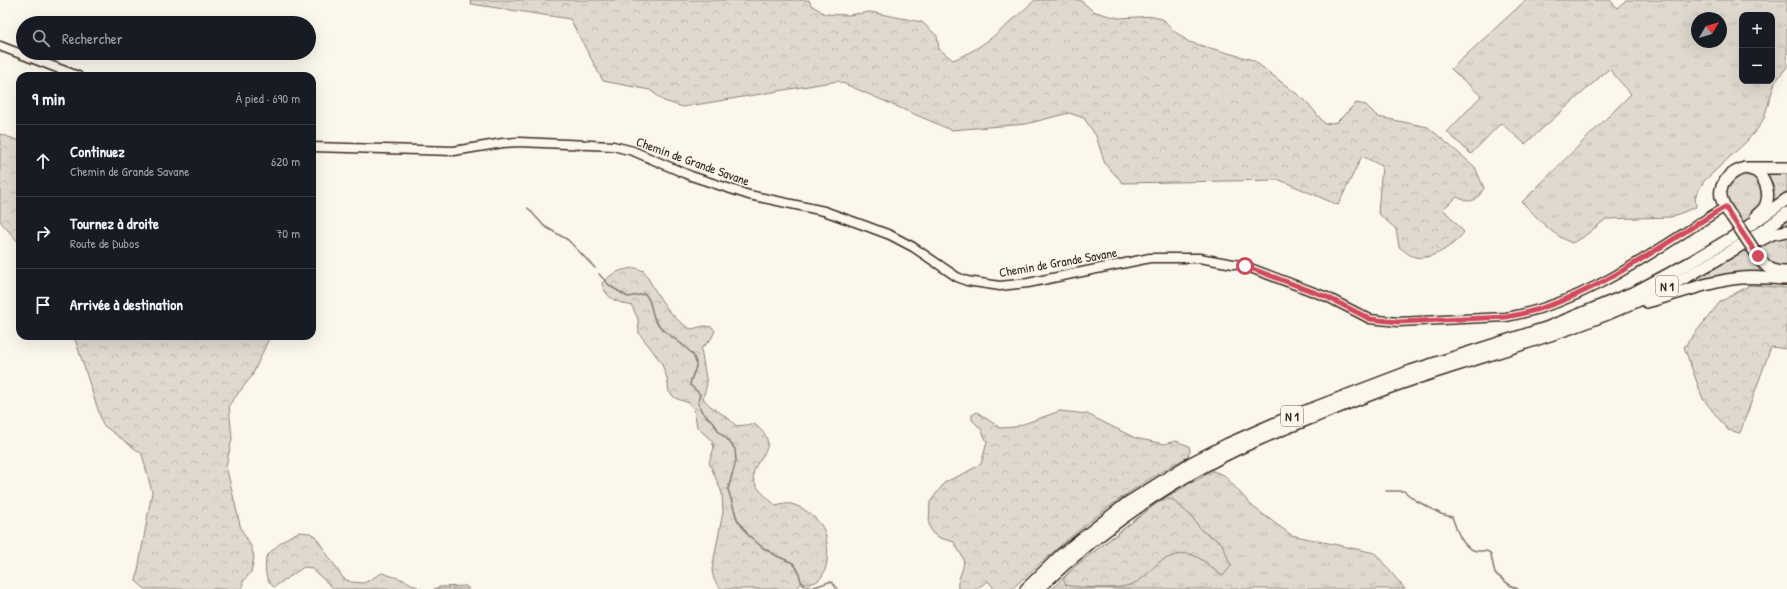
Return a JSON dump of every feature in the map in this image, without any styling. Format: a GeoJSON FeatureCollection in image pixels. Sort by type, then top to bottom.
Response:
{"type":"FeatureCollection","features":[{"type":"Feature","properties":{"kind":"main road"},"geometry":{"type":"LineString","coordinates":[[1691,262],[1705,248],[1763,210],[1768,193],[1766,184],[1757,172],[1745,168]]}},
{"type":"Feature","properties":{"kind":"main road"},"geometry":{"type":"LineString","coordinates":[[1787,168],[1745,168],[1734,172],[1724,182],[1720,194],[1725,207],[1758,256],[1769,269],[1787,272]]}},
{"type":"Feature","properties":{"kind":"main road","name":"N 1"},"geometry":{"type":"LineString","coordinates":[[1026,589],[1062,554],[1126,504],[1191,463],[1228,444],[1285,419],[1411,371],[1546,328],[1637,291],[1733,237],[1787,199]]}},
{"type":"Feature","properties":{"kind":"main road","name":"N 1"},"geometry":{"type":"LineString","coordinates":[[1038,589],[1091,542],[1134,510],[1212,462],[1258,439],[1404,382],[1537,340],[1614,311],[1689,275],[1728,252],[1787,212]]}},
{"type":"Feature","properties":{"kind":"main road"},"geometry":{"type":"LineString","coordinates":[[1689,275],[1772,234],[1787,231]]}},
{"type":"Feature","properties":{"kind":"main road"},"geometry":{"type":"LineString","coordinates":[[1614,311],[1682,291],[1739,278],[1758,276],[1787,279]]}},
{"type":"Feature","properties":{"kind":"street"},"geometry":{"type":"LineString","coordinates":[[0,46],[16,52]]}},
{"type":"Feature","properties":{"kind":"street"},"geometry":{"type":"LineString","coordinates":[[36,60],[68,72]]}},
{"type":"Feature","properties":{"kind":"street","name":"Chemin de Grande Savane"},"geometry":{"type":"LineString","coordinates":[[316,147],[454,151],[519,142],[613,146],[633,151],[691,176],[749,195],[824,211],[880,231],[913,247],[957,277],[967,281],[1000,286],[1028,282],[1150,258],[1199,258],[1245,266],[1327,297],[1370,319],[1398,322],[1506,317],[1524,314],[1565,299],[1611,278],[1725,207]]}},
{"type":"Feature","properties":{"kind":"green space"},"geometry":{"type":"Polygon","coordinates":[[[470,0],[809,0],[811,5],[825,14],[847,15],[870,12],[922,22],[937,36],[939,49],[953,60],[976,49],[986,42],[1035,0],[1080,0],[1093,11],[1119,18],[1154,16],[1164,20],[1174,31],[1189,42],[1253,60],[1306,101],[1325,124],[1337,122],[1356,103],[1366,105],[1378,117],[1428,127],[1475,167],[1484,188],[1476,199],[1466,201],[1457,197],[1443,209],[1464,232],[1455,242],[1442,251],[1428,257],[1415,257],[1399,247],[1396,229],[1378,213],[1382,166],[1362,156],[1338,205],[1280,180],[1123,183],[1105,164],[1096,136],[1084,118],[1069,113],[1026,124],[951,130],[838,81],[683,107],[664,101],[650,90],[603,81],[570,19],[471,4],[470,0]]]}},
{"type":"Feature","properties":{"kind":"green space"},"geometry":{"type":"Polygon","coordinates":[[[1526,0],[1610,0],[1617,8],[1626,0],[1787,0],[1787,67],[1775,82],[1775,12],[1739,12],[1739,84],[1774,84],[1764,118],[1746,142],[1704,181],[1695,197],[1696,207],[1671,217],[1606,219],[1582,238],[1572,243],[1557,235],[1522,202],[1631,94],[1609,69],[1525,144],[1501,123],[1471,154],[1447,132],[1481,96],[1451,69],[1526,0]]]}},
{"type":"Feature","properties":{"kind":"green space"},"geometry":{"type":"Polygon","coordinates":[[[0,134],[16,140],[16,239],[0,221],[0,134]]]}},
{"type":"Feature","properties":{"kind":"green space"},"geometry":{"type":"Polygon","coordinates":[[[1763,170],[1787,173],[1787,191],[1774,201],[1773,195],[1763,170]]]}},
{"type":"Feature","properties":{"kind":"green space"},"geometry":{"type":"Polygon","coordinates":[[[1748,172],[1759,180],[1765,190],[1759,210],[1742,223],[1731,207],[1726,194],[1727,188],[1731,183],[1748,172]]]}},
{"type":"Feature","properties":{"kind":"green space"},"geometry":{"type":"Polygon","coordinates":[[[1787,235],[1787,268],[1769,263],[1756,246],[1771,239],[1787,235]]]}},
{"type":"Feature","properties":{"kind":"green space"},"geometry":{"type":"Polygon","coordinates":[[[1748,249],[1761,273],[1676,289],[1748,249]]]}},
{"type":"Feature","properties":{"kind":"green space"},"geometry":{"type":"Polygon","coordinates":[[[636,268],[644,271],[664,304],[683,324],[691,329],[704,326],[712,327],[715,331],[711,339],[701,349],[707,384],[703,398],[710,406],[728,418],[736,426],[754,424],[764,433],[767,441],[767,448],[755,468],[753,475],[755,483],[761,492],[776,506],[783,504],[795,505],[812,515],[821,525],[826,538],[828,557],[824,574],[819,580],[813,583],[801,583],[797,589],[722,589],[713,578],[712,569],[723,512],[722,493],[709,462],[714,448],[712,441],[697,427],[694,409],[689,403],[675,398],[669,392],[667,378],[661,362],[639,333],[638,319],[632,306],[617,301],[609,296],[606,293],[602,283],[610,276],[618,272],[636,268]]]}},
{"type":"Feature","properties":{"kind":"green space"},"geometry":{"type":"Polygon","coordinates":[[[1750,285],[1787,288],[1787,349],[1771,347],[1740,433],[1728,430],[1703,399],[1684,347],[1720,302],[1750,285]]]}},
{"type":"Feature","properties":{"kind":"green space"},"geometry":{"type":"Polygon","coordinates":[[[75,340],[268,340],[252,376],[229,405],[232,439],[226,466],[241,529],[251,546],[254,557],[251,572],[243,582],[242,589],[145,589],[136,581],[152,492],[142,454],[103,425],[75,340]]]}},
{"type":"Feature","properties":{"kind":"green space"},"geometry":{"type":"Polygon","coordinates":[[[1060,411],[1087,414],[1135,438],[1164,444],[1176,441],[1189,446],[1190,451],[1188,457],[1140,485],[1096,517],[1053,552],[1012,589],[993,589],[988,581],[976,589],[958,589],[958,581],[964,562],[963,558],[954,542],[940,538],[932,533],[929,524],[930,502],[945,482],[981,464],[987,442],[981,429],[972,420],[972,415],[977,412],[1000,428],[1015,427],[1060,411]]]}},
{"type":"Feature","properties":{"kind":"green space"},"geometry":{"type":"Polygon","coordinates":[[[1213,471],[1224,475],[1252,506],[1291,535],[1375,553],[1405,589],[1052,589],[1074,567],[1161,500],[1213,471]]]}},
{"type":"Feature","properties":{"kind":"green space"},"geometry":{"type":"Polygon","coordinates":[[[1172,499],[1192,517],[1202,531],[1222,543],[1231,566],[1223,576],[1199,558],[1190,554],[1182,554],[1164,559],[1140,580],[1126,586],[1096,588],[1066,585],[1063,579],[1074,567],[1161,500],[1172,499]]]}},
{"type":"Feature","properties":{"kind":"green space"},"geometry":{"type":"Polygon","coordinates":[[[299,532],[310,533],[315,536],[343,578],[351,582],[364,583],[382,573],[404,580],[421,589],[334,589],[311,568],[304,567],[274,587],[268,581],[265,570],[266,557],[281,542],[299,532]]]}},
{"type":"Feature","properties":{"kind":"green space"},"geometry":{"type":"Polygon","coordinates":[[[466,586],[469,589],[434,589],[439,587],[466,586]]]}},
{"type":"Feature","properties":{"kind":"waterway"},"geometry":{"type":"LineString","coordinates":[[528,208],[544,226],[568,240],[595,268]]}},
{"type":"Feature","properties":{"kind":"waterway"},"geometry":{"type":"LineString","coordinates":[[599,274],[610,286],[628,297],[645,294],[648,297],[653,316],[657,323],[665,332],[685,346],[693,355],[696,367],[690,385],[700,394],[698,403],[702,412],[713,422],[719,432],[735,449],[736,461],[728,489],[737,519],[748,535],[762,547],[793,563],[798,570],[803,585],[811,588],[832,582],[837,589]]}},
{"type":"Feature","properties":{"kind":"waterway"},"geometry":{"type":"LineString","coordinates":[[1386,491],[1404,491],[1415,500],[1441,514],[1452,517],[1465,545],[1473,550],[1489,552],[1495,574],[1511,586],[1518,589]]}},
{"type":"Feature","properties":{"kind":"route"},"geometry":{"type":"LineString","coordinates":[[1245,266],[1327,297],[1370,319],[1398,322],[1506,317],[1524,314],[1559,302],[1611,278],[1725,207],[1758,256]]}}]}
